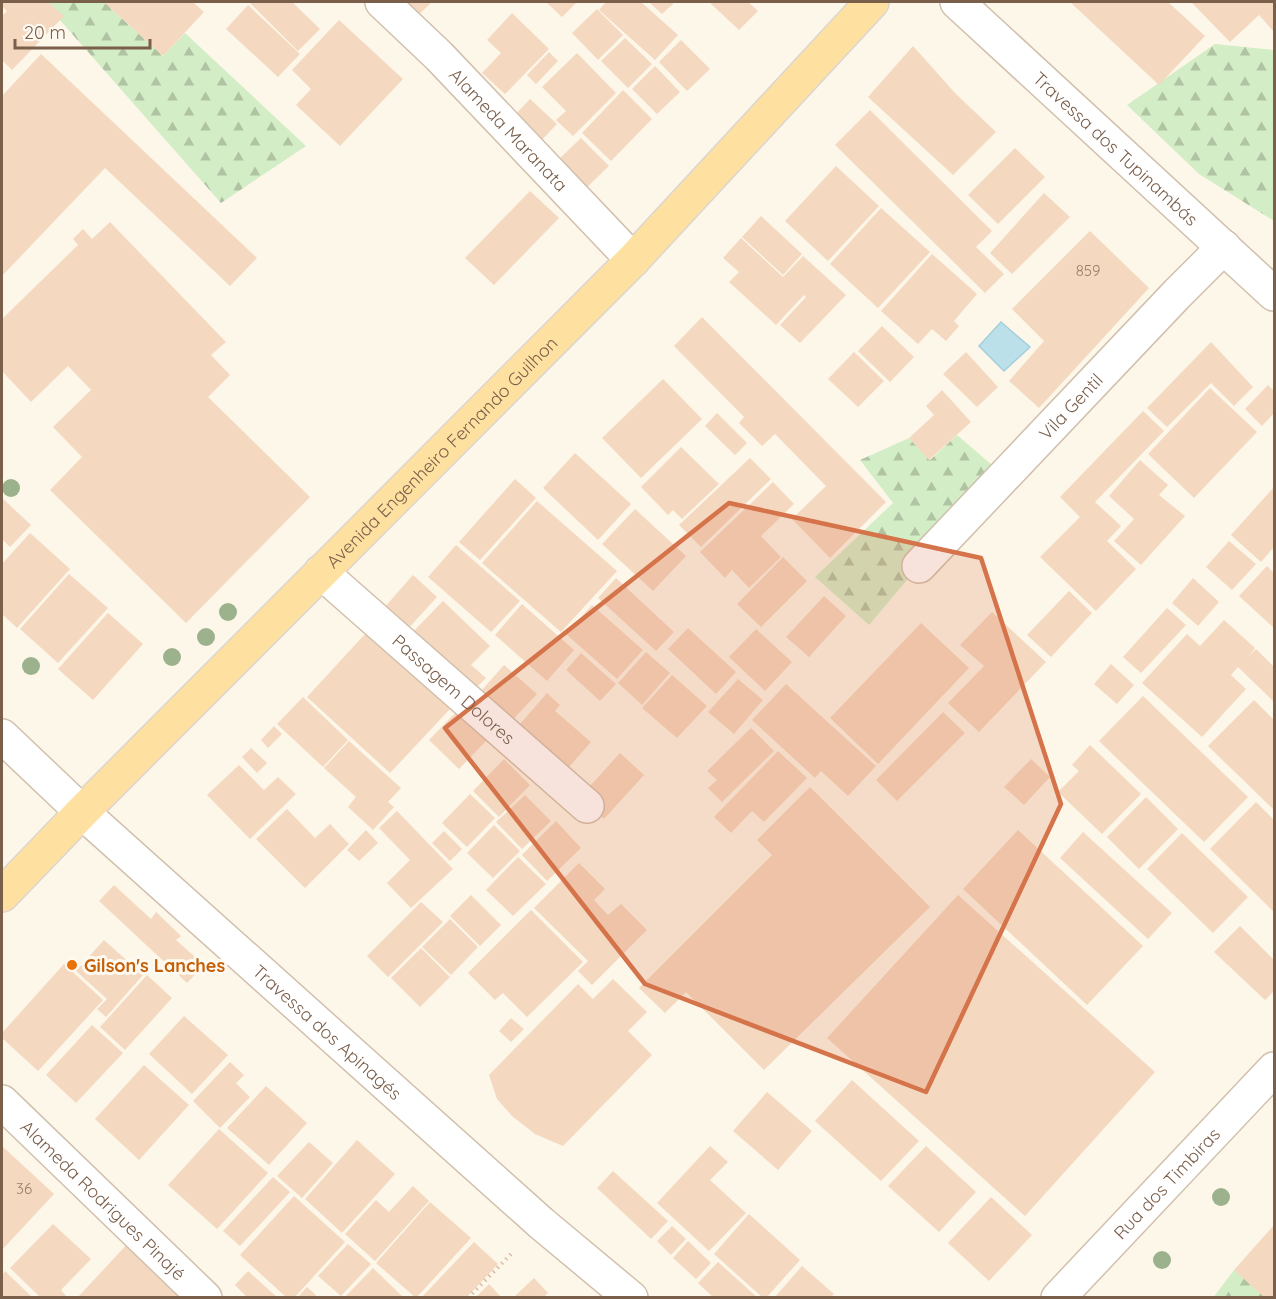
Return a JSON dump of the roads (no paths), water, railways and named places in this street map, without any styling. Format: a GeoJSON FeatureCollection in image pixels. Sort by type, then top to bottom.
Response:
{"type":"FeatureCollection","features":[{"type":"Feature","properties":{"kind":"main road","name":"Avenida Engenheiro Fernando Guilhon"},"geometry":{"type":"LineString","coordinates":[[2,895],[633,260],[872,2]]}},
{"type":"Feature","properties":{"kind":"street","name":"Alameda Maranata"},"geometry":{"type":"LineString","coordinates":[[382,2],[439,56],[633,260]]}},
{"type":"Feature","properties":{"kind":"street","name":"Travessa dos Tupinambás"},"geometry":{"type":"LineString","coordinates":[[957,2],[1275,294]]}},
{"type":"Feature","properties":{"kind":"street","name":"Vila Gentil"},"geometry":{"type":"LineString","coordinates":[[919,566],[1224,247]]}},
{"type":"Feature","properties":{"kind":"street","name":"Passagem Dolores"},"geometry":{"type":"LineString","coordinates":[[321,572],[587,806]]}},
{"type":"Feature","properties":{"kind":"street","name":"Travessa dos Apinagés"},"geometry":{"type":"LineString","coordinates":[[2,736],[82,812],[541,1223],[630,1298]]}},
{"type":"Feature","properties":{"kind":"street","name":"Rua dos Timbiras"},"geometry":{"type":"LineString","coordinates":[[1058,1298],[1275,1069]]}},
{"type":"Feature","properties":{"kind":"street","name":"Alameda Rodrigues Pinajé"},"geometry":{"type":"LineString","coordinates":[[2,1102],[205,1298]]}},
{"type":"Feature","properties":{"kind":"water"},"geometry":{"type":"Polygon","coordinates":[[[1001,322],[1030,347],[1004,371],[979,346],[1001,322]]]}},
{"type":"Feature","properties":{"kind":"place","name":"Gilson's Lanches"},"geometry":{"type":"Point","coordinates":[72,965]}}]}
